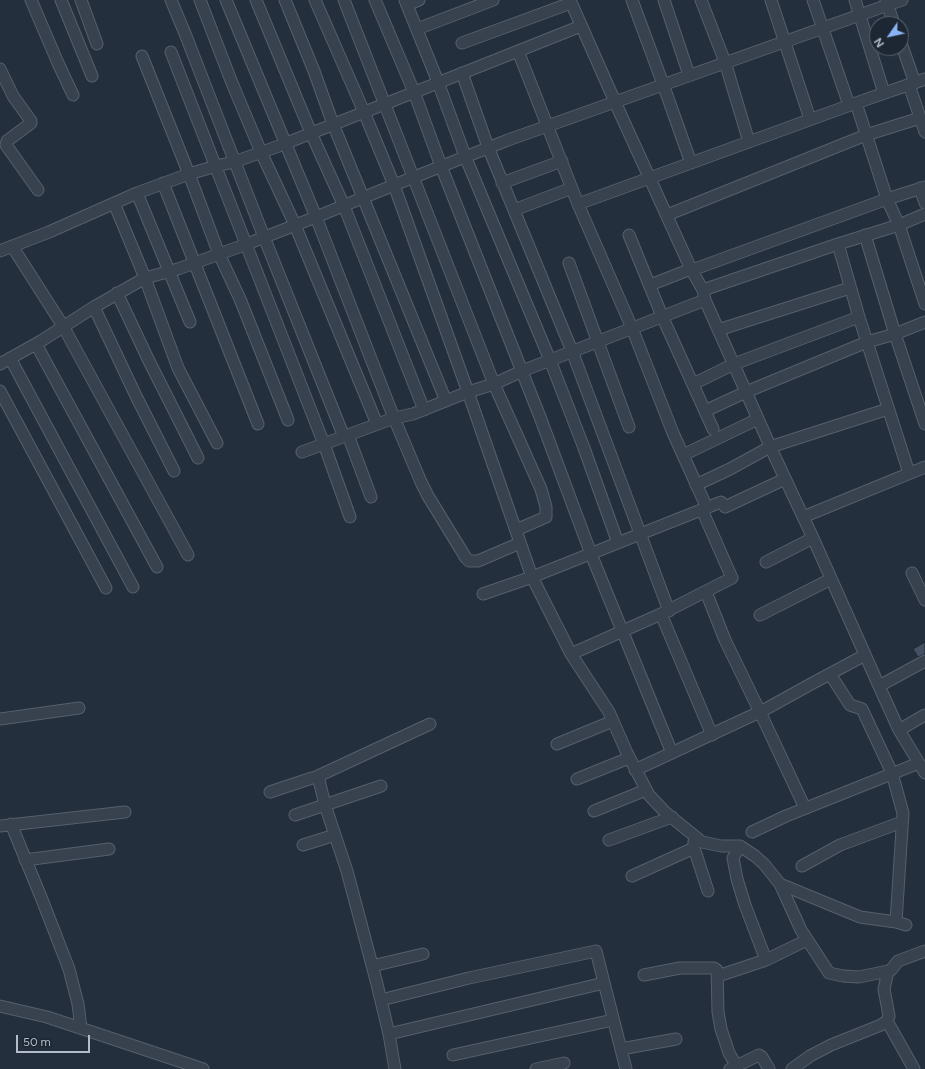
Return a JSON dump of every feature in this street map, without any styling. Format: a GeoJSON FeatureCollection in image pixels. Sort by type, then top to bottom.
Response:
{"type":"FeatureCollection","features":[{"type":"Feature","properties":{"kind":"street"},"geometry":{"type":"LineString","coordinates":[[31,0],[73,95]]}},
{"type":"Feature","properties":{"kind":"street"},"geometry":{"type":"LineString","coordinates":[[61,0],[92,76]]}},
{"type":"Feature","properties":{"kind":"street"},"geometry":{"type":"LineString","coordinates":[[81,0],[97,44]]}},
{"type":"Feature","properties":{"kind":"street"},"geometry":{"type":"LineString","coordinates":[[171,0],[264,237],[371,498]]}},
{"type":"Feature","properties":{"kind":"street"},"geometry":{"type":"LineString","coordinates":[[200,0],[261,152],[295,224],[377,424]]}},
{"type":"Feature","properties":{"kind":"street"},"geometry":{"type":"LineString","coordinates":[[226,0],[316,217],[394,418],[421,482],[466,558],[473,562],[478,561],[520,543]]}},
{"type":"Feature","properties":{"kind":"street"},"geometry":{"type":"LineString","coordinates":[[256,0],[311,133],[344,206],[424,410]]}},
{"type":"Feature","properties":{"kind":"street"},"geometry":{"type":"LineString","coordinates":[[285,0],[314,71],[333,124],[446,401]]}},
{"type":"Feature","properties":{"kind":"street"},"geometry":{"type":"LineString","coordinates":[[315,0],[394,185],[532,577],[571,654],[609,712],[629,758],[646,790],[657,805],[702,842],[740,846],[764,864],[780,884],[791,910],[807,940],[829,973],[842,976],[859,977],[888,971],[891,970],[898,961],[925,952]]}},
{"type":"Feature","properties":{"kind":"street"},"geometry":{"type":"LineString","coordinates":[[344,0],[494,384],[541,489],[546,507],[546,517],[516,530]]}},
{"type":"Feature","properties":{"kind":"street"},"geometry":{"type":"LineString","coordinates":[[375,0],[414,92],[441,166],[540,417],[591,554],[672,753]]}},
{"type":"Feature","properties":{"kind":"street"},"geometry":{"type":"LineString","coordinates":[[419,0],[406,2],[466,156],[550,360],[584,448],[618,543]]}},
{"type":"Feature","properties":{"kind":"street"},"geometry":{"type":"LineString","coordinates":[[632,0],[691,163]]}},
{"type":"Feature","properties":{"kind":"street"},"geometry":{"type":"LineString","coordinates":[[664,0],[689,75]]}},
{"type":"Feature","properties":{"kind":"street"},"geometry":{"type":"LineString","coordinates":[[701,0],[725,62],[749,142]]}},
{"type":"Feature","properties":{"kind":"street"},"geometry":{"type":"LineString","coordinates":[[771,0],[810,120]]}},
{"type":"Feature","properties":{"kind":"street"},"geometry":{"type":"LineString","coordinates":[[813,0],[822,28],[866,135],[887,199],[899,225],[925,304]]}},
{"type":"Feature","properties":{"kind":"street"},"geometry":{"type":"LineString","coordinates":[[855,0],[884,93]]}},
{"type":"Feature","properties":{"kind":"street"},"geometry":{"type":"LineString","coordinates":[[0,364],[36,344],[94,306],[145,278],[195,263],[247,244],[488,147],[547,125],[860,15],[887,2],[902,0]]}},
{"type":"Feature","properties":{"kind":"street"},"geometry":{"type":"LineString","coordinates":[[416,29],[489,1]]}},
{"type":"Feature","properties":{"kind":"street"},"geometry":{"type":"LineString","coordinates":[[462,43],[570,2],[704,295],[770,447],[813,538],[899,730],[925,774]]}},
{"type":"Feature","properties":{"kind":"street"},"geometry":{"type":"LineString","coordinates":[[887,2],[891,16]]}},
{"type":"Feature","properties":{"kind":"street"},"geometry":{"type":"LineString","coordinates":[[0,251],[49,232],[137,193],[189,174],[234,162],[286,143],[581,26]]}},
{"type":"Feature","properties":{"kind":"street"},"geometry":{"type":"LineString","coordinates":[[518,51],[578,204],[632,328],[732,578],[665,613],[571,654]]}},
{"type":"Feature","properties":{"kind":"street"},"geometry":{"type":"LineString","coordinates":[[171,52],[324,444],[350,517]]}},
{"type":"Feature","properties":{"kind":"street"},"geometry":{"type":"LineString","coordinates":[[142,56],[219,254],[240,299],[288,420]]}},
{"type":"Feature","properties":{"kind":"street"},"geometry":{"type":"LineString","coordinates":[[906,56],[916,82],[920,118],[925,132]]}},
{"type":"Feature","properties":{"kind":"street"},"geometry":{"type":"LineString","coordinates":[[0,69],[13,96],[31,121],[31,123],[7,141],[6,145],[38,190]]}},
{"type":"Feature","properties":{"kind":"street"},"geometry":{"type":"LineString","coordinates":[[462,73],[502,183],[572,351],[640,535],[665,613],[712,735]]}},
{"type":"Feature","properties":{"kind":"street"},"geometry":{"type":"LineString","coordinates":[[578,204],[916,82]]}},
{"type":"Feature","properties":{"kind":"street"},"geometry":{"type":"LineString","coordinates":[[667,215],[866,135],[920,118]]}},
{"type":"Feature","properties":{"kind":"street"},"geometry":{"type":"LineString","coordinates":[[502,183],[562,161]]}},
{"type":"Feature","properties":{"kind":"street"},"geometry":{"type":"LineString","coordinates":[[163,183],[258,424]]}},
{"type":"Feature","properties":{"kind":"street"},"geometry":{"type":"LineString","coordinates":[[514,210],[572,188]]}},
{"type":"Feature","properties":{"kind":"street"},"geometry":{"type":"LineString","coordinates":[[650,286],[692,269],[887,199],[922,188],[925,203]]}},
{"type":"Feature","properties":{"kind":"street"},"geometry":{"type":"LineString","coordinates":[[137,193],[190,322]]}},
{"type":"Feature","properties":{"kind":"street"},"geometry":{"type":"LineString","coordinates":[[114,203],[145,278],[178,368],[217,443]]}},
{"type":"Feature","properties":{"kind":"street"},"geometry":{"type":"LineString","coordinates":[[302,452],[377,424],[394,418],[413,414],[468,392],[494,384],[522,371],[662,316],[704,295],[838,244],[899,225],[925,214]]}},
{"type":"Feature","properties":{"kind":"street"},"geometry":{"type":"LineString","coordinates":[[629,235],[662,316],[713,430]]}},
{"type":"Feature","properties":{"kind":"street"},"geometry":{"type":"LineString","coordinates":[[866,235],[894,334],[925,424]]}},
{"type":"Feature","properties":{"kind":"street"},"geometry":{"type":"LineString","coordinates":[[838,244],[850,288],[909,473]]}},
{"type":"Feature","properties":{"kind":"street"},"geometry":{"type":"LineString","coordinates":[[12,246],[63,326],[188,555]]}},
{"type":"Feature","properties":{"kind":"street"},"geometry":{"type":"LineString","coordinates":[[569,264],[629,427]]}},
{"type":"Feature","properties":{"kind":"street"},"geometry":{"type":"LineString","coordinates":[[718,330],[850,288]]}},
{"type":"Feature","properties":{"kind":"street"},"geometry":{"type":"LineString","coordinates":[[117,293],[148,359],[198,458]]}},
{"type":"Feature","properties":{"kind":"street"},"geometry":{"type":"LineString","coordinates":[[94,306],[136,396],[174,471]]}},
{"type":"Feature","properties":{"kind":"street"},"geometry":{"type":"LineString","coordinates":[[693,384],[734,364],[859,317]]}},
{"type":"Feature","properties":{"kind":"street"},"geometry":{"type":"LineString","coordinates":[[705,412],[746,392],[867,342],[894,334],[925,322]]}},
{"type":"Feature","properties":{"kind":"street"},"geometry":{"type":"LineString","coordinates":[[36,344],[157,567]]}},
{"type":"Feature","properties":{"kind":"street"},"geometry":{"type":"LineString","coordinates":[[10,358],[132,587]]}},
{"type":"Feature","properties":{"kind":"street"},"geometry":{"type":"LineString","coordinates":[[0,391],[106,588]]}},
{"type":"Feature","properties":{"kind":"street"},"geometry":{"type":"LineString","coordinates":[[696,485],[730,469],[770,447],[888,409]]}},
{"type":"Feature","properties":{"kind":"street"},"geometry":{"type":"LineString","coordinates":[[683,455],[758,419]]}},
{"type":"Feature","properties":{"kind":"street"},"geometry":{"type":"LineString","coordinates":[[803,517],[925,467]]}},
{"type":"Feature","properties":{"kind":"street"},"geometry":{"type":"LineString","coordinates":[[483,594],[532,577],[704,509],[723,505],[785,478]]}},
{"type":"Feature","properties":{"kind":"street"},"geometry":{"type":"LineString","coordinates":[[766,562],[813,538]]}},
{"type":"Feature","properties":{"kind":"street"},"geometry":{"type":"LineString","coordinates":[[912,573],[925,600]]}},
{"type":"Feature","properties":{"kind":"street"},"geometry":{"type":"LineString","coordinates":[[760,615],[831,579]]}},
{"type":"Feature","properties":{"kind":"street"},"geometry":{"type":"LineString","coordinates":[[706,592],[725,640],[804,808]]}},
{"type":"Feature","properties":{"kind":"street"},"geometry":{"type":"LineString","coordinates":[[635,770],[760,712],[865,655]]}},
{"type":"Feature","properties":{"kind":"street"},"geometry":{"type":"LineString","coordinates":[[879,686],[925,661]]}},
{"type":"Feature","properties":{"kind":"street"},"geometry":{"type":"LineString","coordinates":[[780,884],[860,917],[901,924],[903,813],[892,773],[862,709],[850,705],[830,674]]}},
{"type":"Feature","properties":{"kind":"street"},"geometry":{"type":"LineString","coordinates":[[0,719],[79,708]]}},
{"type":"Feature","properties":{"kind":"street"},"geometry":{"type":"LineString","coordinates":[[899,730],[925,715]]}},
{"type":"Feature","properties":{"kind":"street"},"geometry":{"type":"LineString","coordinates":[[557,744],[613,721]]}},
{"type":"Feature","properties":{"kind":"street"},"geometry":{"type":"LineString","coordinates":[[270,792],[316,777],[430,724]]}},
{"type":"Feature","properties":{"kind":"street"},"geometry":{"type":"LineString","coordinates":[[577,779],[629,758]]}},
{"type":"Feature","properties":{"kind":"street"},"geometry":{"type":"LineString","coordinates":[[752,832],[804,808],[919,762]]}},
{"type":"Feature","properties":{"kind":"street"},"geometry":{"type":"LineString","coordinates":[[316,777],[319,780],[325,805],[347,871],[381,1000],[396,1069]]}},
{"type":"Feature","properties":{"kind":"street"},"geometry":{"type":"LineString","coordinates":[[296,815],[381,786]]}},
{"type":"Feature","properties":{"kind":"street"},"geometry":{"type":"LineString","coordinates":[[594,811],[646,790]]}},
{"type":"Feature","properties":{"kind":"street"},"geometry":{"type":"LineString","coordinates":[[81,1028],[78,1004],[69,969],[25,860],[6,825],[125,812]]}},
{"type":"Feature","properties":{"kind":"street"},"geometry":{"type":"LineString","coordinates":[[609,840],[672,818]]}},
{"type":"Feature","properties":{"kind":"street"},"geometry":{"type":"LineString","coordinates":[[802,866],[840,845],[902,822]]}},
{"type":"Feature","properties":{"kind":"street"},"geometry":{"type":"LineString","coordinates":[[303,845],[335,835]]}},
{"type":"Feature","properties":{"kind":"street"},"geometry":{"type":"LineString","coordinates":[[693,835],[694,848],[708,891]]}},
{"type":"Feature","properties":{"kind":"street"},"geometry":{"type":"LineString","coordinates":[[740,846],[733,858],[737,879],[745,906],[766,960]]}},
{"type":"Feature","properties":{"kind":"street"},"geometry":{"type":"LineString","coordinates":[[632,876],[694,848]]}},
{"type":"Feature","properties":{"kind":"street"},"geometry":{"type":"LineString","coordinates":[[25,860],[109,849]]}},
{"type":"Feature","properties":{"kind":"street"},"geometry":{"type":"LineString","coordinates":[[718,976],[766,960],[807,940]]}},
{"type":"Feature","properties":{"kind":"street"},"geometry":{"type":"LineString","coordinates":[[381,1000],[469,978],[596,951],[626,1069]]}},
{"type":"Feature","properties":{"kind":"street"},"geometry":{"type":"LineString","coordinates":[[372,966],[423,954]]}},
{"type":"Feature","properties":{"kind":"street"},"geometry":{"type":"LineString","coordinates":[[644,975],[693,967],[714,968],[717,970],[718,1012],[721,1030],[733,1067],[756,1056],[761,1056],[769,1069]]}},
{"type":"Feature","properties":{"kind":"street"},"geometry":{"type":"LineString","coordinates":[[797,1068],[831,1045],[881,1025],[887,1021],[889,1016],[884,988],[888,971]]}},
{"type":"Feature","properties":{"kind":"street"},"geometry":{"type":"LineString","coordinates":[[389,1034],[604,983]]}},
{"type":"Feature","properties":{"kind":"street"},"geometry":{"type":"LineString","coordinates":[[0,1006],[40,1015],[203,1069]]}},
{"type":"Feature","properties":{"kind":"street"},"geometry":{"type":"LineString","coordinates":[[452,1055],[614,1020]]}},
{"type":"Feature","properties":{"kind":"street"},"geometry":{"type":"LineString","coordinates":[[887,1021],[914,1069]]}},
{"type":"Feature","properties":{"kind":"street"},"geometry":{"type":"LineString","coordinates":[[621,1049],[676,1039]]}},
{"type":"Feature","properties":{"kind":"street"},"geometry":{"type":"LineString","coordinates":[[536,1069],[564,1062]]}},
{"type":"Feature","properties":{"kind":"building"},"geometry":{"type":"Polygon","coordinates":[[[925,642],[925,654],[918,657],[913,649],[925,642]]]}}]}
